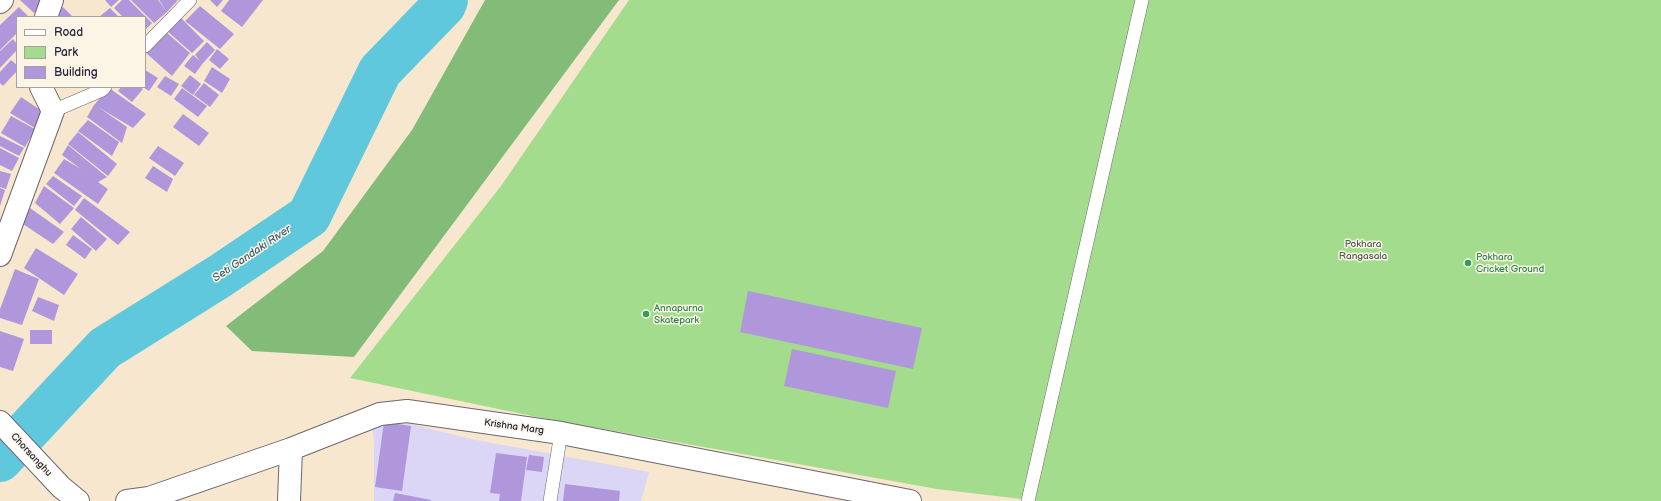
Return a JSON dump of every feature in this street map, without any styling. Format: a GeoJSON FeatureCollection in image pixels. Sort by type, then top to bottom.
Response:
{"type":"FeatureCollection","features":[{"type":"Feature","properties":{"kind":"street"},"geometry":{"type":"LineString","coordinates":[[46,16],[52,0]]}},
{"type":"Feature","properties":{"kind":"street"},"geometry":{"type":"LineString","coordinates":[[0,255],[53,111],[42,88]]}},
{"type":"Feature","properties":{"kind":"street","name":"Krishna Marg"},"geometry":{"type":"LineString","coordinates":[[126,501],[149,498],[291,449],[380,414],[406,411],[561,433],[910,501]]}},
{"type":"Feature","properties":{"kind":"street","name":"Chorsanghu"},"geometry":{"type":"LineString","coordinates":[[0,422],[61,487],[78,501]]}},
{"type":"Feature","properties":{"kind":"street"},"geometry":{"type":"LineString","coordinates":[[289,501],[291,449]]}},
{"type":"Feature","properties":{"kind":"lane"},"geometry":{"type":"LineString","coordinates":[[146,45],[190,0]]}},
{"type":"Feature","properties":{"kind":"lane"},"geometry":{"type":"LineString","coordinates":[[1028,501],[1034,469],[1142,0]]}},
{"type":"Feature","properties":{"kind":"lane"},"geometry":{"type":"LineString","coordinates":[[53,111],[104,88]]}},
{"type":"Feature","properties":{"kind":"lane"},"geometry":{"type":"LineString","coordinates":[[550,501],[561,433]]}},
{"type":"Feature","properties":{"kind":"shaded area"},"geometry":{"type":"Polygon","coordinates":[[[391,419],[471,439],[649,472],[641,501],[374,501],[374,443],[372,422],[391,419]]]}},
{"type":"Feature","properties":{"kind":"green space"},"geometry":{"type":"Polygon","coordinates":[[[485,0],[619,0],[354,357],[252,351],[226,326],[323,251],[412,130],[485,0]]]}},
{"type":"Feature","properties":{"kind":"green space","name":"Pokhara Rangasala"},"geometry":{"type":"Polygon","coordinates":[[[629,0],[1661,0],[1661,501],[1038,501],[937,489],[537,417],[350,378],[501,186],[629,0]]]}},
{"type":"Feature","properties":{"kind":"building"},"geometry":{"type":"Polygon","coordinates":[[[20,0],[45,0],[34,13],[20,0]]]}},
{"type":"Feature","properties":{"kind":"building"},"geometry":{"type":"Polygon","coordinates":[[[105,0],[119,0],[111,7],[105,0]]]}},
{"type":"Feature","properties":{"kind":"building"},"geometry":{"type":"Polygon","coordinates":[[[122,0],[129,0],[145,16],[122,16],[114,8],[122,0]]]}},
{"type":"Feature","properties":{"kind":"building"},"geometry":{"type":"Polygon","coordinates":[[[131,0],[158,0],[167,12],[154,23],[131,0]]]}},
{"type":"Feature","properties":{"kind":"building"},"geometry":{"type":"Polygon","coordinates":[[[159,0],[178,0],[167,12],[159,0]]]}},
{"type":"Feature","properties":{"kind":"building"},"geometry":{"type":"Polygon","coordinates":[[[210,0],[223,0],[217,7],[210,0]]]}},
{"type":"Feature","properties":{"kind":"building"},"geometry":{"type":"Polygon","coordinates":[[[229,0],[263,0],[242,27],[221,11],[229,0]]]}},
{"type":"Feature","properties":{"kind":"building"},"geometry":{"type":"Polygon","coordinates":[[[200,6],[234,34],[220,49],[185,21],[200,6]]]}},
{"type":"Feature","properties":{"kind":"building"},"geometry":{"type":"Polygon","coordinates":[[[19,7],[28,16],[16,16],[16,34],[0,50],[0,25],[19,7]]]}},
{"type":"Feature","properties":{"kind":"building"},"geometry":{"type":"Polygon","coordinates":[[[63,7],[72,16],[55,16],[63,7]]]}},
{"type":"Feature","properties":{"kind":"building"},"geometry":{"type":"Polygon","coordinates":[[[110,8],[118,16],[100,16],[110,8]]]}},
{"type":"Feature","properties":{"kind":"building"},"geometry":{"type":"Polygon","coordinates":[[[146,17],[152,23],[146,29],[146,17]]]}},
{"type":"Feature","properties":{"kind":"building"},"geometry":{"type":"Polygon","coordinates":[[[180,17],[204,41],[192,53],[166,30],[180,17]]]}},
{"type":"Feature","properties":{"kind":"building"},"geometry":{"type":"Polygon","coordinates":[[[166,32],[190,53],[172,76],[146,53],[146,51],[166,32]]]}},
{"type":"Feature","properties":{"kind":"building"},"geometry":{"type":"Polygon","coordinates":[[[13,39],[16,43],[16,51],[0,68],[0,51],[13,39]]]}},
{"type":"Feature","properties":{"kind":"building"},"geometry":{"type":"Polygon","coordinates":[[[207,42],[215,50],[195,74],[184,66],[193,55],[200,61],[195,55],[207,42]]]}},
{"type":"Feature","properties":{"kind":"building"},"geometry":{"type":"Polygon","coordinates":[[[217,49],[229,59],[220,69],[209,60],[217,49]]]}},
{"type":"Feature","properties":{"kind":"building"},"geometry":{"type":"Polygon","coordinates":[[[11,60],[16,64],[16,72],[3,86],[0,83],[0,72],[11,60]]]}},
{"type":"Feature","properties":{"kind":"building"},"geometry":{"type":"Polygon","coordinates":[[[212,67],[230,79],[222,93],[204,81],[212,67]]]}},
{"type":"Feature","properties":{"kind":"building"},"geometry":{"type":"Polygon","coordinates":[[[146,71],[158,78],[149,91],[144,88],[146,88],[146,71]]]}},
{"type":"Feature","properties":{"kind":"building"},"geometry":{"type":"Polygon","coordinates":[[[190,75],[201,84],[193,95],[181,86],[190,75]]]}},
{"type":"Feature","properties":{"kind":"building"},"geometry":{"type":"Polygon","coordinates":[[[165,76],[179,84],[171,96],[157,87],[165,76]]]}},
{"type":"Feature","properties":{"kind":"building"},"geometry":{"type":"Polygon","coordinates":[[[204,83],[219,95],[210,107],[194,95],[204,83]]]}},
{"type":"Feature","properties":{"kind":"building"},"geometry":{"type":"Polygon","coordinates":[[[109,88],[146,114],[133,128],[98,107],[127,127],[122,143],[87,117],[94,105],[109,88]]]}},
{"type":"Feature","properties":{"kind":"building"},"geometry":{"type":"Polygon","coordinates":[[[120,88],[143,89],[132,102],[118,91],[120,88]]]}},
{"type":"Feature","properties":{"kind":"building"},"geometry":{"type":"Polygon","coordinates":[[[182,88],[207,106],[198,117],[174,99],[182,88]]]}},
{"type":"Feature","properties":{"kind":"building"},"geometry":{"type":"Polygon","coordinates":[[[21,97],[45,113],[35,128],[10,113],[21,97]]]}},
{"type":"Feature","properties":{"kind":"building"},"geometry":{"type":"Polygon","coordinates":[[[183,114],[209,133],[199,146],[173,127],[183,114]]]}},
{"type":"Feature","properties":{"kind":"building"},"geometry":{"type":"Polygon","coordinates":[[[11,116],[35,129],[25,147],[1,133],[11,116]]]}},
{"type":"Feature","properties":{"kind":"building"},"geometry":{"type":"Polygon","coordinates":[[[88,120],[119,142],[112,156],[78,131],[88,120]]]}},
{"type":"Feature","properties":{"kind":"building"},"geometry":{"type":"Polygon","coordinates":[[[78,132],[117,164],[108,176],[68,144],[78,132]]]}},
{"type":"Feature","properties":{"kind":"building"},"geometry":{"type":"Polygon","coordinates":[[[0,136],[24,148],[19,156],[0,146],[0,136]]]}},
{"type":"Feature","properties":{"kind":"building"},"geometry":{"type":"Polygon","coordinates":[[[68,145],[107,177],[98,182],[108,189],[98,204],[54,173],[64,159],[81,169],[62,155],[68,145]]]}},
{"type":"Feature","properties":{"kind":"building"},"geometry":{"type":"Polygon","coordinates":[[[158,146],[184,163],[175,176],[149,158],[158,146]]]}},
{"type":"Feature","properties":{"kind":"building"},"geometry":{"type":"Polygon","coordinates":[[[0,148],[19,158],[12,171],[0,165],[0,148]]]}},
{"type":"Feature","properties":{"kind":"building"},"geometry":{"type":"Polygon","coordinates":[[[153,166],[173,179],[167,192],[145,178],[153,166]]]}},
{"type":"Feature","properties":{"kind":"building"},"geometry":{"type":"Polygon","coordinates":[[[0,171],[11,174],[6,189],[0,187],[0,171]]]}},
{"type":"Feature","properties":{"kind":"building"},"geometry":{"type":"Polygon","coordinates":[[[53,176],[82,196],[74,206],[46,184],[53,176]]]}},
{"type":"Feature","properties":{"kind":"building"},"geometry":{"type":"Polygon","coordinates":[[[44,186],[74,208],[60,224],[35,203],[44,186]]]}},
{"type":"Feature","properties":{"kind":"building"},"geometry":{"type":"Polygon","coordinates":[[[0,188],[5,190],[0,206],[0,188]]]}},
{"type":"Feature","properties":{"kind":"building"},"geometry":{"type":"Polygon","coordinates":[[[84,198],[130,232],[118,245],[75,210],[84,198]]]}},
{"type":"Feature","properties":{"kind":"building"},"geometry":{"type":"Polygon","coordinates":[[[30,208],[64,232],[53,244],[23,224],[30,208]]]}},
{"type":"Feature","properties":{"kind":"building"},"geometry":{"type":"Polygon","coordinates":[[[81,217],[107,239],[96,251],[71,229],[81,217]]]}},
{"type":"Feature","properties":{"kind":"building"},"geometry":{"type":"Polygon","coordinates":[[[73,235],[92,249],[85,259],[66,245],[73,235]]]}},
{"type":"Feature","properties":{"kind":"building"},"geometry":{"type":"Polygon","coordinates":[[[36,248],[78,274],[64,295],[24,268],[36,248]]]}},
{"type":"Feature","properties":{"kind":"building"},"geometry":{"type":"Polygon","coordinates":[[[15,269],[39,279],[22,325],[0,318],[0,309],[15,269]]]}},
{"type":"Feature","properties":{"kind":"building"},"geometry":{"type":"Polygon","coordinates":[[[748,291],[922,328],[913,369],[740,332],[748,291]]]}},
{"type":"Feature","properties":{"kind":"building"},"geometry":{"type":"Polygon","coordinates":[[[38,297],[59,305],[54,321],[32,311],[38,297]]]}},
{"type":"Feature","properties":{"kind":"building"},"geometry":{"type":"Polygon","coordinates":[[[30,330],[52,330],[52,344],[30,344],[30,330]]]}},
{"type":"Feature","properties":{"kind":"building"},"geometry":{"type":"Polygon","coordinates":[[[0,331],[24,339],[13,371],[0,367],[0,331]]]}},
{"type":"Feature","properties":{"kind":"building"},"geometry":{"type":"Polygon","coordinates":[[[792,349],[896,371],[888,408],[784,386],[792,349]]]}},
{"type":"Feature","properties":{"kind":"building"},"geometry":{"type":"Polygon","coordinates":[[[384,422],[411,426],[402,491],[375,487],[384,422]]]}},
{"type":"Feature","properties":{"kind":"building"},"geometry":{"type":"Polygon","coordinates":[[[496,453],[527,457],[521,501],[499,501],[500,494],[490,493],[496,453]]]}},
{"type":"Feature","properties":{"kind":"building"},"geometry":{"type":"Polygon","coordinates":[[[529,455],[544,457],[542,472],[526,470],[529,455]]]}},
{"type":"Feature","properties":{"kind":"building"},"geometry":{"type":"Polygon","coordinates":[[[565,484],[620,491],[619,501],[563,501],[565,484]]]}},
{"type":"Feature","properties":{"kind":"building"},"geometry":{"type":"Polygon","coordinates":[[[395,493],[431,500],[431,501],[393,501],[395,493]]]}},
{"type":"Feature","properties":{"kind":"waterway","name":"Seti Gandaki River"},"geometry":{"type":"LineString","coordinates":[[0,460],[105,348],[220,276],[309,216],[380,71],[444,5],[446,0]]}},
{"type":"Feature","properties":{"kind":"place","name":"Pokhara Cricket Ground"},"geometry":{"type":"Point","coordinates":[1468,263]}},
{"type":"Feature","properties":{"kind":"place","name":"Annapurna Skatepark"},"geometry":{"type":"Point","coordinates":[646,314]}}]}
